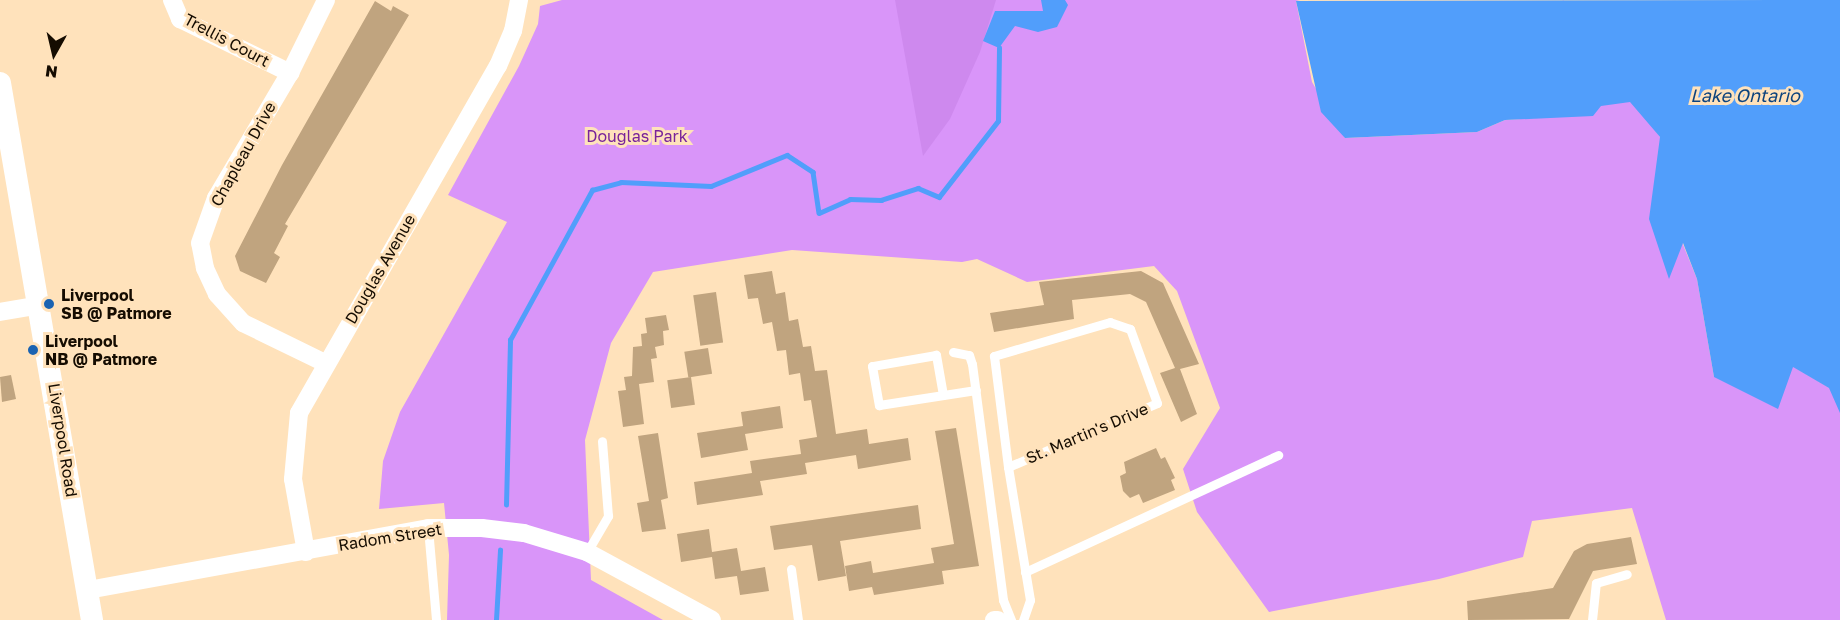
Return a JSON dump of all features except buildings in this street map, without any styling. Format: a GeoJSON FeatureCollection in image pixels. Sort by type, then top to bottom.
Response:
{"type":"FeatureCollection","features":[{"type":"Feature","properties":{"kind":"street","name":"Trellis Court"},"geometry":{"type":"LineString","coordinates":[[172,0],[180,19],[290,73]]}},
{"type":"Feature","properties":{"kind":"street","name":"Chapleau Drive"},"geometry":{"type":"LineString","coordinates":[[325,363],[243,322],[217,294],[205,268],[200,243],[216,198],[290,73],[326,0]]}},
{"type":"Feature","properties":{"kind":"street","name":"Douglas Avenue"},"geometry":{"type":"LineString","coordinates":[[306,552],[293,479],[299,413],[325,363],[498,66],[513,31],[519,0]]}},
{"type":"Feature","properties":{"kind":"street","name":"Liverpool Road"},"geometry":{"type":"LineString","coordinates":[[0,83],[41,305],[92,620]]}},
{"type":"Feature","properties":{"kind":"street"},"geometry":{"type":"LineString","coordinates":[[0,312],[41,305]]}},
{"type":"Feature","properties":{"kind":"street","name":"Radom Street"},"geometry":{"type":"LineString","coordinates":[[87,590],[428,528],[524,533],[587,552],[712,620]]}},
{"type":"Feature","properties":{"kind":"lane","name":"St. Martin's Drive"},"geometry":{"type":"LineString","coordinates":[[1008,467],[1157,403],[1130,329],[1110,322],[994,356],[1008,467],[1030,600],[1023,620]]}},
{"type":"Feature","properties":{"kind":"lane"},"geometry":{"type":"LineString","coordinates":[[953,352],[969,355],[976,390],[1003,600],[1011,620]]}},
{"type":"Feature","properties":{"kind":"lane"},"geometry":{"type":"LineString","coordinates":[[944,395],[936,355],[872,366],[879,405],[944,395],[976,390]]}},
{"type":"Feature","properties":{"kind":"lane"},"geometry":{"type":"LineString","coordinates":[[587,552],[608,516],[602,441]]}},
{"type":"Feature","properties":{"kind":"lane"},"geometry":{"type":"LineString","coordinates":[[1025,572],[1278,455]]}},
{"type":"Feature","properties":{"kind":"lane"},"geometry":{"type":"LineString","coordinates":[[428,528],[436,620]]}},
{"type":"Feature","properties":{"kind":"lane"},"geometry":{"type":"LineString","coordinates":[[791,568],[798,620]]}},
{"type":"Feature","properties":{"kind":"lane"},"geometry":{"type":"LineString","coordinates":[[1590,620],[1596,583],[1627,574]]}},
{"type":"Feature","properties":{"kind":"green space","name":"Douglas Park"},"geometry":{"type":"Polygon","coordinates":[[[562,0],[1300,0],[1296,1],[1312,82],[1345,138],[1477,132],[1505,120],[1536,118],[1563,0],[1660,137],[1682,242],[1697,279],[1714,377],[1792,366],[1840,394],[1840,620],[1666,620],[1632,508],[1532,521],[1523,557],[1439,579],[1269,612],[1197,512],[1183,469],[1220,408],[1177,291],[1154,266],[1027,282],[977,259],[962,262],[792,250],[653,272],[611,343],[585,440],[591,580],[663,620],[447,620],[449,555],[444,503],[379,509],[383,461],[400,412],[507,222],[448,195],[519,66],[538,24],[540,6],[562,0]]]}},
{"type":"Feature","properties":{"kind":"shaded area"},"geometry":{"type":"Polygon","coordinates":[[[895,0],[996,0],[980,52],[950,119],[923,156],[895,0]]]}},
{"type":"Feature","properties":{"kind":"water"},"geometry":{"type":"Polygon","coordinates":[[[1041,0],[1065,0],[1068,5],[1057,27],[1038,32],[1015,26],[999,48],[983,41],[995,11],[1043,11],[1041,0]]]}},
{"type":"Feature","properties":{"kind":"water","name":"Lake Ontario"},"geometry":{"type":"Polygon","coordinates":[[[1840,0],[1840,413],[1829,388],[1793,367],[1778,409],[1714,377],[1697,279],[1683,243],[1669,279],[1649,219],[1660,137],[1630,102],[1601,106],[1593,116],[1505,120],[1477,132],[1345,138],[1321,112],[1296,1],[1840,0]]]}},
{"type":"Feature","properties":{"kind":"waterway"},"geometry":{"type":"LineString","coordinates":[[506,505],[510,340],[592,190],[621,182],[711,186],[787,155],[813,172],[819,213],[850,199],[881,200],[918,188],[939,197],[998,121],[999,48]]}},
{"type":"Feature","properties":{"kind":"waterway"},"geometry":{"type":"LineString","coordinates":[[496,620],[500,550]]}},
{"type":"Feature","properties":{"kind":"place","name":"Liverpool SB @ Patmore"},"geometry":{"type":"Point","coordinates":[49,304]}},
{"type":"Feature","properties":{"kind":"place","name":"Liverpool NB @ Patmore"},"geometry":{"type":"Point","coordinates":[33,350]}}]}
